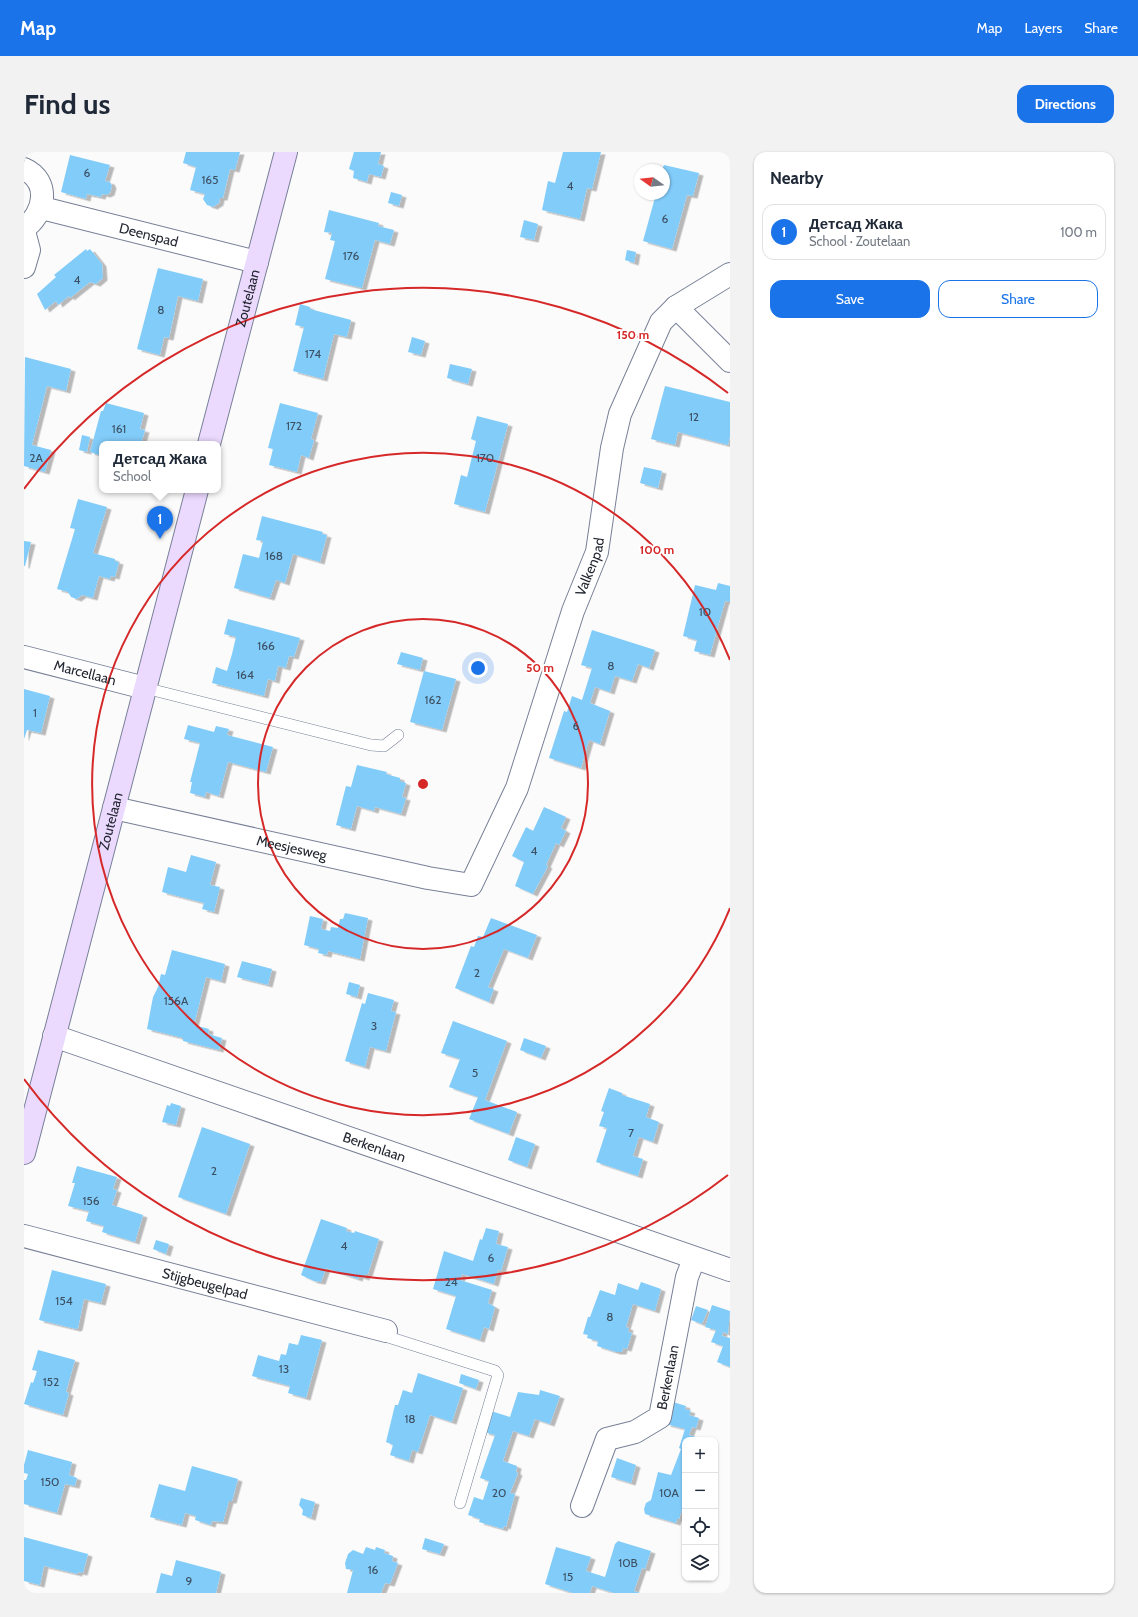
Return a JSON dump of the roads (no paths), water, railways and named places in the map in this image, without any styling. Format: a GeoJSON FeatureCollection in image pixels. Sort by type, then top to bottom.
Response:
{"type":"FeatureCollection","features":[{"type":"Feature","properties":{"kind":"street","name":"Zoutelaan"},"geometry":{"type":"LineString","coordinates":[[210,441],[286,152]]}},
{"type":"Feature","properties":{"kind":"street"},"geometry":{"type":"LineString","coordinates":[[24,169],[36,179],[41,188],[43,198],[42,208],[38,216],[24,228]]}},
{"type":"Feature","properties":{"kind":"street","name":"Deenspad"},"geometry":{"type":"LineString","coordinates":[[42,208],[257,262]]}},
{"type":"Feature","properties":{"kind":"street"},"geometry":{"type":"LineString","coordinates":[[24,231],[28,250],[24,267]]}},
{"type":"Feature","properties":{"kind":"street","name":"Valkenpad"},"geometry":{"type":"LineString","coordinates":[[471,885],[517,788],[573,610],[597,552],[612,448],[620,414],[661,322],[676,307],[730,274]]}},
{"type":"Feature","properties":{"kind":"street"},"geometry":{"type":"LineString","coordinates":[[676,307],[730,361]]}},
{"type":"Feature","properties":{"kind":"street","name":"Zoutelaan"},"geometry":{"type":"LineString","coordinates":[[24,1153],[196,493]]}},
{"type":"Feature","properties":{"kind":"street","name":"Marcellaan"},"geometry":{"type":"LineString","coordinates":[[24,657],[145,688]]}},
{"type":"Feature","properties":{"kind":"street","name":"Meesjesweg"},"geometry":{"type":"LineString","coordinates":[[114,808],[420,877],[471,885]]}},
{"type":"Feature","properties":{"kind":"street","name":"Berkenlaan"},"geometry":{"type":"LineString","coordinates":[[54,1036],[694,1259],[730,1270]]}},
{"type":"Feature","properties":{"kind":"street","name":"Stijgbeugelpad"},"geometry":{"type":"LineString","coordinates":[[24,1236],[385,1334]]}},
{"type":"Feature","properties":{"kind":"street","name":"Berkenlaan"},"geometry":{"type":"LineString","coordinates":[[582,1506],[607,1439],[635,1432],[660,1417],[687,1277],[694,1259]]}},
{"type":"Feature","properties":{"kind":"lane"},"geometry":{"type":"LineString","coordinates":[[145,688],[371,745],[384,746],[398,734]]}},
{"type":"Feature","properties":{"kind":"lane"},"geometry":{"type":"LineString","coordinates":[[385,1334],[495,1372],[498,1375],[460,1503]]}},
{"type":"Feature","properties":{"kind":"place","name":"Детсад Жака"},"geometry":{"type":"Point","coordinates":[160,539]}}]}
